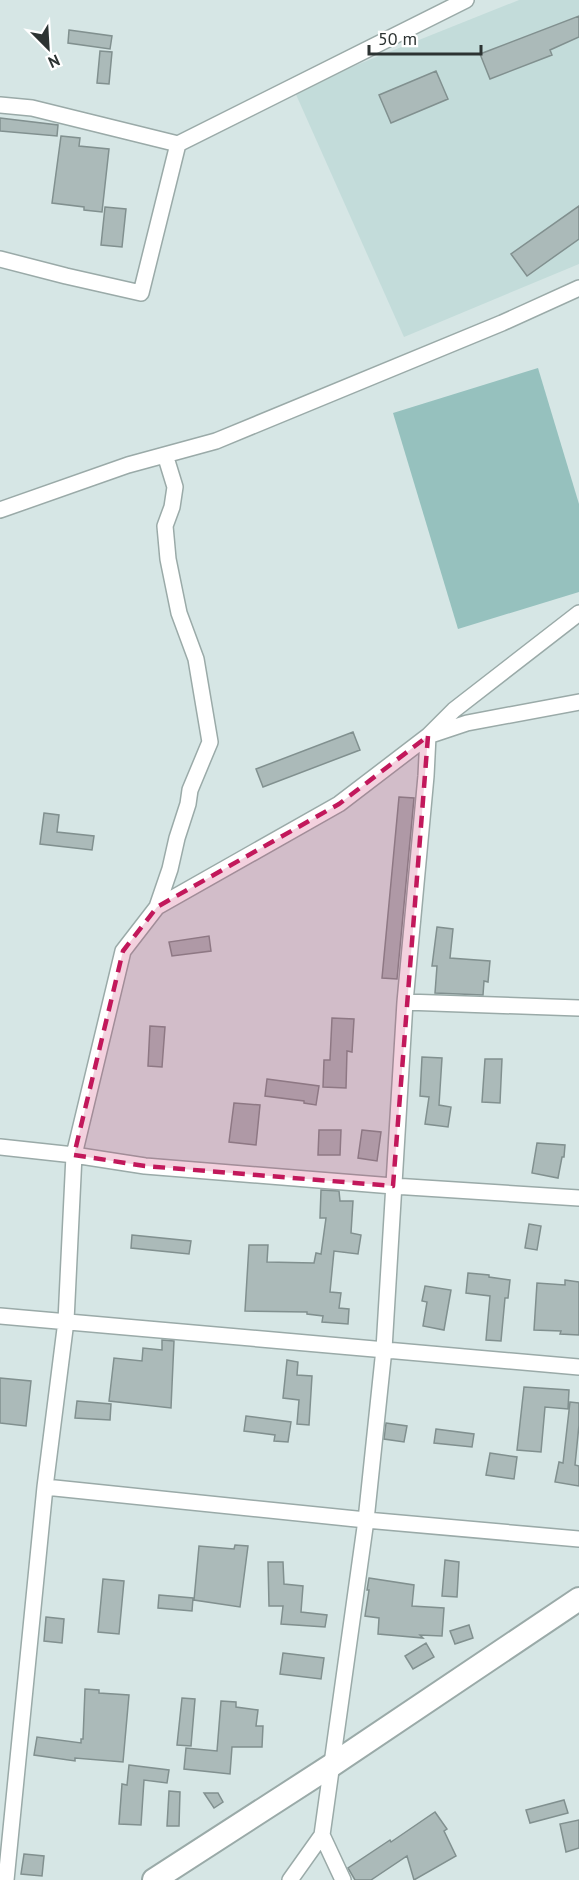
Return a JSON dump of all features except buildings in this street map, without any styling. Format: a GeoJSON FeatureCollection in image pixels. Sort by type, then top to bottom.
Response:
{"type":"FeatureCollection","features":[{"type":"Feature","properties":{"kind":"main road"},"geometry":{"type":"LineString","coordinates":[[154,1880],[579,1602]]}},
{"type":"Feature","properties":{"kind":"street"},"geometry":{"type":"LineString","coordinates":[[0,105],[32,108],[178,144],[466,0]]}},
{"type":"Feature","properties":{"kind":"street"},"geometry":{"type":"LineString","coordinates":[[0,259],[141,293],[178,144]]}},
{"type":"Feature","properties":{"kind":"street"},"geometry":{"type":"LineString","coordinates":[[0,510],[128,465],[216,441],[502,323],[579,288]]}},
{"type":"Feature","properties":{"kind":"street"},"geometry":{"type":"LineString","coordinates":[[6,1880],[45,1487],[66,1321],[74,1155],[123,951],[157,906],[189,804],[190,790],[210,742],[195,659],[179,613],[168,559],[165,526],[172,507],[175,487],[167,461],[168,454]]}},
{"type":"Feature","properties":{"kind":"street"},"geometry":{"type":"LineString","coordinates":[[157,906],[339,804],[428,736],[454,710],[579,613]]}},
{"type":"Feature","properties":{"kind":"street"},"geometry":{"type":"LineString","coordinates":[[428,736],[466,723],[579,702]]}},
{"type":"Feature","properties":{"kind":"street"},"geometry":{"type":"LineString","coordinates":[[290,1880],[322,1835],[366,1520],[384,1349],[405,1002],[428,736]]}},
{"type":"Feature","properties":{"kind":"street"},"geometry":{"type":"LineString","coordinates":[[405,1002],[579,1008]]}},
{"type":"Feature","properties":{"kind":"street"},"geometry":{"type":"LineString","coordinates":[[0,1147],[146,1166],[579,1198]]}},
{"type":"Feature","properties":{"kind":"street"},"geometry":{"type":"LineString","coordinates":[[0,1316],[579,1366]]}},
{"type":"Feature","properties":{"kind":"street"},"geometry":{"type":"LineString","coordinates":[[45,1487],[579,1539]]}},
{"type":"Feature","properties":{"kind":"street"},"geometry":{"type":"LineString","coordinates":[[322,1835],[343,1880]]}},
{"type":"Feature","properties":{"kind":"highlighted area"},"geometry":{"type":"Polygon","coordinates":[[[428,736],[393,1186],[145,1166],[74,1155],[123,951],[157,907],[339,804],[428,736]]]}},
{"type":"Feature","properties":{"kind":"shaded area"},"geometry":{"type":"Polygon","coordinates":[[[519,0],[579,0],[579,264],[404,337],[294,90],[519,0]]]}},
{"type":"Feature","properties":{"kind":"shaded area"},"geometry":{"type":"Polygon","coordinates":[[[538,368],[579,504],[579,592],[458,629],[393,413],[538,368]]]}}]}
